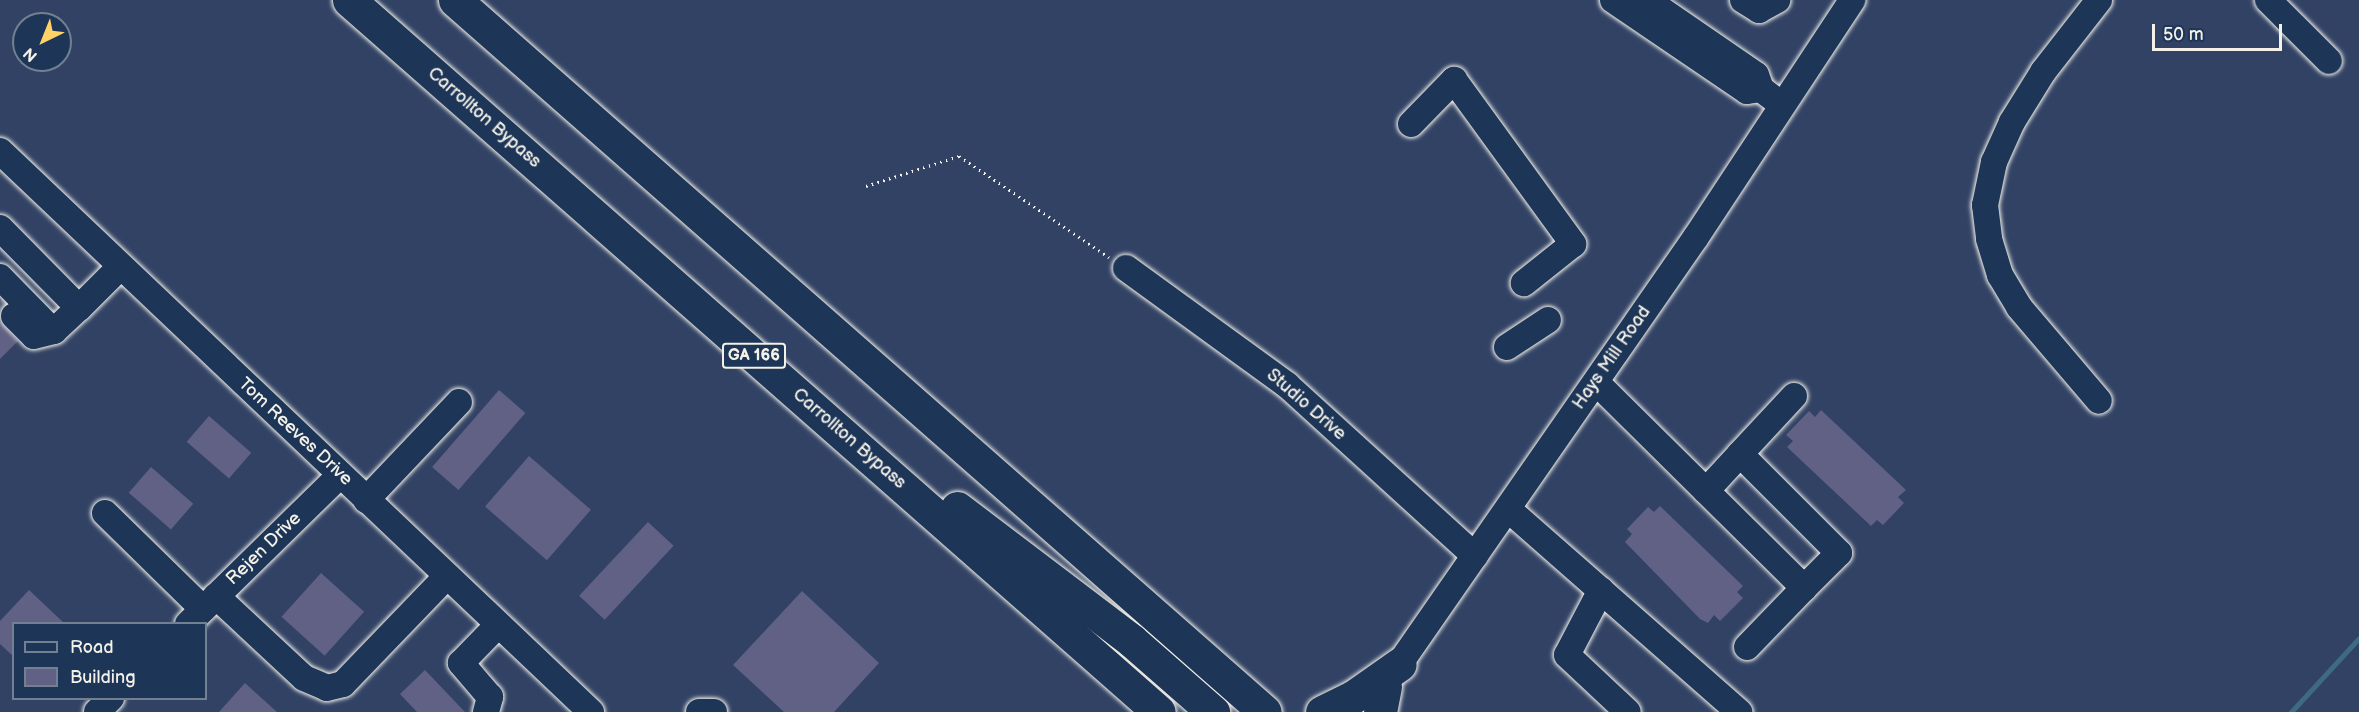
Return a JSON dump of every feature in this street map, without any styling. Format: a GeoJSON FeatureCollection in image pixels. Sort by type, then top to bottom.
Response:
{"type":"FeatureCollection","features":[{"type":"Feature","properties":{"kind":"main road","name":"Carrollton Bypass"},"geometry":{"type":"LineString","coordinates":[[349,0],[1159,712]]}},
{"type":"Feature","properties":{"kind":"main road"},"geometry":{"type":"LineString","coordinates":[[456,0],[1258,706],[1287,712]]}},
{"type":"Feature","properties":{"kind":"main road"},"geometry":{"type":"LineString","coordinates":[[815,409],[1042,572],[1131,641],[1213,712]]}},
{"type":"Feature","properties":{"kind":"main road"},"geometry":{"type":"LineString","coordinates":[[1322,712],[1353,697],[1383,693]]}},
{"type":"Feature","properties":{"kind":"street"},"geometry":{"type":"LineString","coordinates":[[1612,0],[1747,91],[1761,89]]}},
{"type":"Feature","properties":{"kind":"street"},"geometry":{"type":"LineString","coordinates":[[1647,0],[1756,75],[1761,89],[1783,104]]}},
{"type":"Feature","properties":{"kind":"street"},"geometry":{"type":"LineString","coordinates":[[1743,0],[1759,10],[1777,0]]}},
{"type":"Feature","properties":{"kind":"street","name":"Hays Mill Road"},"geometry":{"type":"LineString","coordinates":[[1383,693],[1596,382],[1852,0]]}},
{"type":"Feature","properties":{"kind":"street"},"geometry":{"type":"LineString","coordinates":[[2098,0],[2043,72],[2012,122],[1994,162],[1985,205],[1989,239],[2000,275],[2026,315],[2099,401]]}},
{"type":"Feature","properties":{"kind":"street"},"geometry":{"type":"LineString","coordinates":[[2268,0],[2329,61]]}},
{"type":"Feature","properties":{"kind":"street"},"geometry":{"type":"LineString","coordinates":[[1412,124],[1454,80],[1573,244],[1524,283]]}},
{"type":"Feature","properties":{"kind":"street","name":"Tom Reeves Drive"},"geometry":{"type":"LineString","coordinates":[[0,151],[447,576],[582,709]]}},
{"type":"Feature","properties":{"kind":"street"},"geometry":{"type":"LineString","coordinates":[[0,228],[79,308]]}},
{"type":"Feature","properties":{"kind":"street"},"geometry":{"type":"LineString","coordinates":[[14,316],[34,336],[54,332],[120,267]]}},
{"type":"Feature","properties":{"kind":"street","name":"Studio Drive"},"geometry":{"type":"LineString","coordinates":[[1126,268],[1287,385],[1475,556]]}},
{"type":"Feature","properties":{"kind":"street"},"geometry":{"type":"LineString","coordinates":[[0,277],[54,332]]}},
{"type":"Feature","properties":{"kind":"street"},"geometry":{"type":"LineString","coordinates":[[1508,346],[1548,320]]}},
{"type":"Feature","properties":{"kind":"street"},"geometry":{"type":"LineString","coordinates":[[1596,382],[1804,588]]}},
{"type":"Feature","properties":{"kind":"street"},"geometry":{"type":"LineString","coordinates":[[1706,491],[1794,396]]}},
{"type":"Feature","properties":{"kind":"street"},"geometry":{"type":"LineString","coordinates":[[366,500],[459,402]]}},
{"type":"Feature","properties":{"kind":"street"},"geometry":{"type":"LineString","coordinates":[[1740,454],[1839,553],[1747,647]]}},
{"type":"Feature","properties":{"kind":"street","name":"Rejen Drive"},"geometry":{"type":"LineString","coordinates":[[202,609],[340,475]]}},
{"type":"Feature","properties":{"kind":"street"},"geometry":{"type":"LineString","coordinates":[[1508,509],[1739,712]]}},
{"type":"Feature","properties":{"kind":"street"},"geometry":{"type":"LineString","coordinates":[[105,513],[202,609],[304,678],[327,688],[343,684],[447,576]]}},
{"type":"Feature","properties":{"kind":"street"},"geometry":{"type":"LineString","coordinates":[[1601,590],[1567,655],[1628,712]]}},
{"type":"Feature","properties":{"kind":"street"},"geometry":{"type":"LineString","coordinates":[[486,712],[490,698],[461,663],[498,625]]}},
{"type":"Feature","properties":{"kind":"street"},"geometry":{"type":"LineString","coordinates":[[97,712],[110,700]]}},
{"type":"Feature","properties":{"kind":"street"},"geometry":{"type":"LineString","coordinates":[[699,712],[714,712]]}},
{"type":"Feature","properties":{"kind":"path"},"geometry":{"type":"LineString","coordinates":[[866,186],[959,156],[1126,268]]}},
{"type":"Feature","properties":{"kind":"building"},"geometry":{"type":"Polygon","coordinates":[[[0,321],[18,341],[0,359],[0,321]]]}},
{"type":"Feature","properties":{"kind":"building"},"geometry":{"type":"Polygon","coordinates":[[[499,390],[525,413],[458,490],[432,467],[499,390]]]}},
{"type":"Feature","properties":{"kind":"building"},"geometry":{"type":"Polygon","coordinates":[[[1821,410],[1906,490],[1898,497],[1904,503],[1883,525],[1877,520],[1871,526],[1787,447],[1793,441],[1786,435],[1809,411],[1815,417],[1821,410]]]}},
{"type":"Feature","properties":{"kind":"building"},"geometry":{"type":"Polygon","coordinates":[[[209,416],[251,453],[229,478],[187,442],[209,416]]]}},
{"type":"Feature","properties":{"kind":"building"},"geometry":{"type":"Polygon","coordinates":[[[529,456],[591,510],[547,560],[485,507],[529,456]]]}},
{"type":"Feature","properties":{"kind":"building"},"geometry":{"type":"Polygon","coordinates":[[[151,467],[193,504],[171,529],[129,493],[151,467]]]}},
{"type":"Feature","properties":{"kind":"building"},"geometry":{"type":"Polygon","coordinates":[[[1660,506],[1743,586],[1737,592],[1743,598],[1720,621],[1714,615],[1708,623],[1700,619],[1625,542],[1632,534],[1627,529],[1648,507],[1654,512],[1660,506]]]}},
{"type":"Feature","properties":{"kind":"building"},"geometry":{"type":"Polygon","coordinates":[[[648,522],[674,546],[605,620],[579,596],[648,522]]]}},
{"type":"Feature","properties":{"kind":"building"},"geometry":{"type":"Polygon","coordinates":[[[321,573],[364,612],[325,656],[282,617],[321,573]]]}},
{"type":"Feature","properties":{"kind":"building"},"geometry":{"type":"Polygon","coordinates":[[[29,590],[63,622],[12,622],[12,655],[0,644],[0,621],[29,590]]]}},
{"type":"Feature","properties":{"kind":"building"},"geometry":{"type":"Polygon","coordinates":[[[802,591],[879,663],[834,712],[784,712],[733,665],[802,591]]]}},
{"type":"Feature","properties":{"kind":"building"},"geometry":{"type":"Polygon","coordinates":[[[425,670],[465,712],[417,712],[400,694],[425,670]]]}},
{"type":"Feature","properties":{"kind":"building"},"geometry":{"type":"Polygon","coordinates":[[[245,683],[277,712],[219,712],[245,683]]]}},
{"type":"Feature","properties":{"kind":"waterway"},"geometry":{"type":"LineString","coordinates":[[2291,712],[2359,638]]}},
{"type":"Feature","properties":{"kind":"tunnel"},"geometry":{"type":"LineString","coordinates":[[0,301],[14,316]]}}]}
